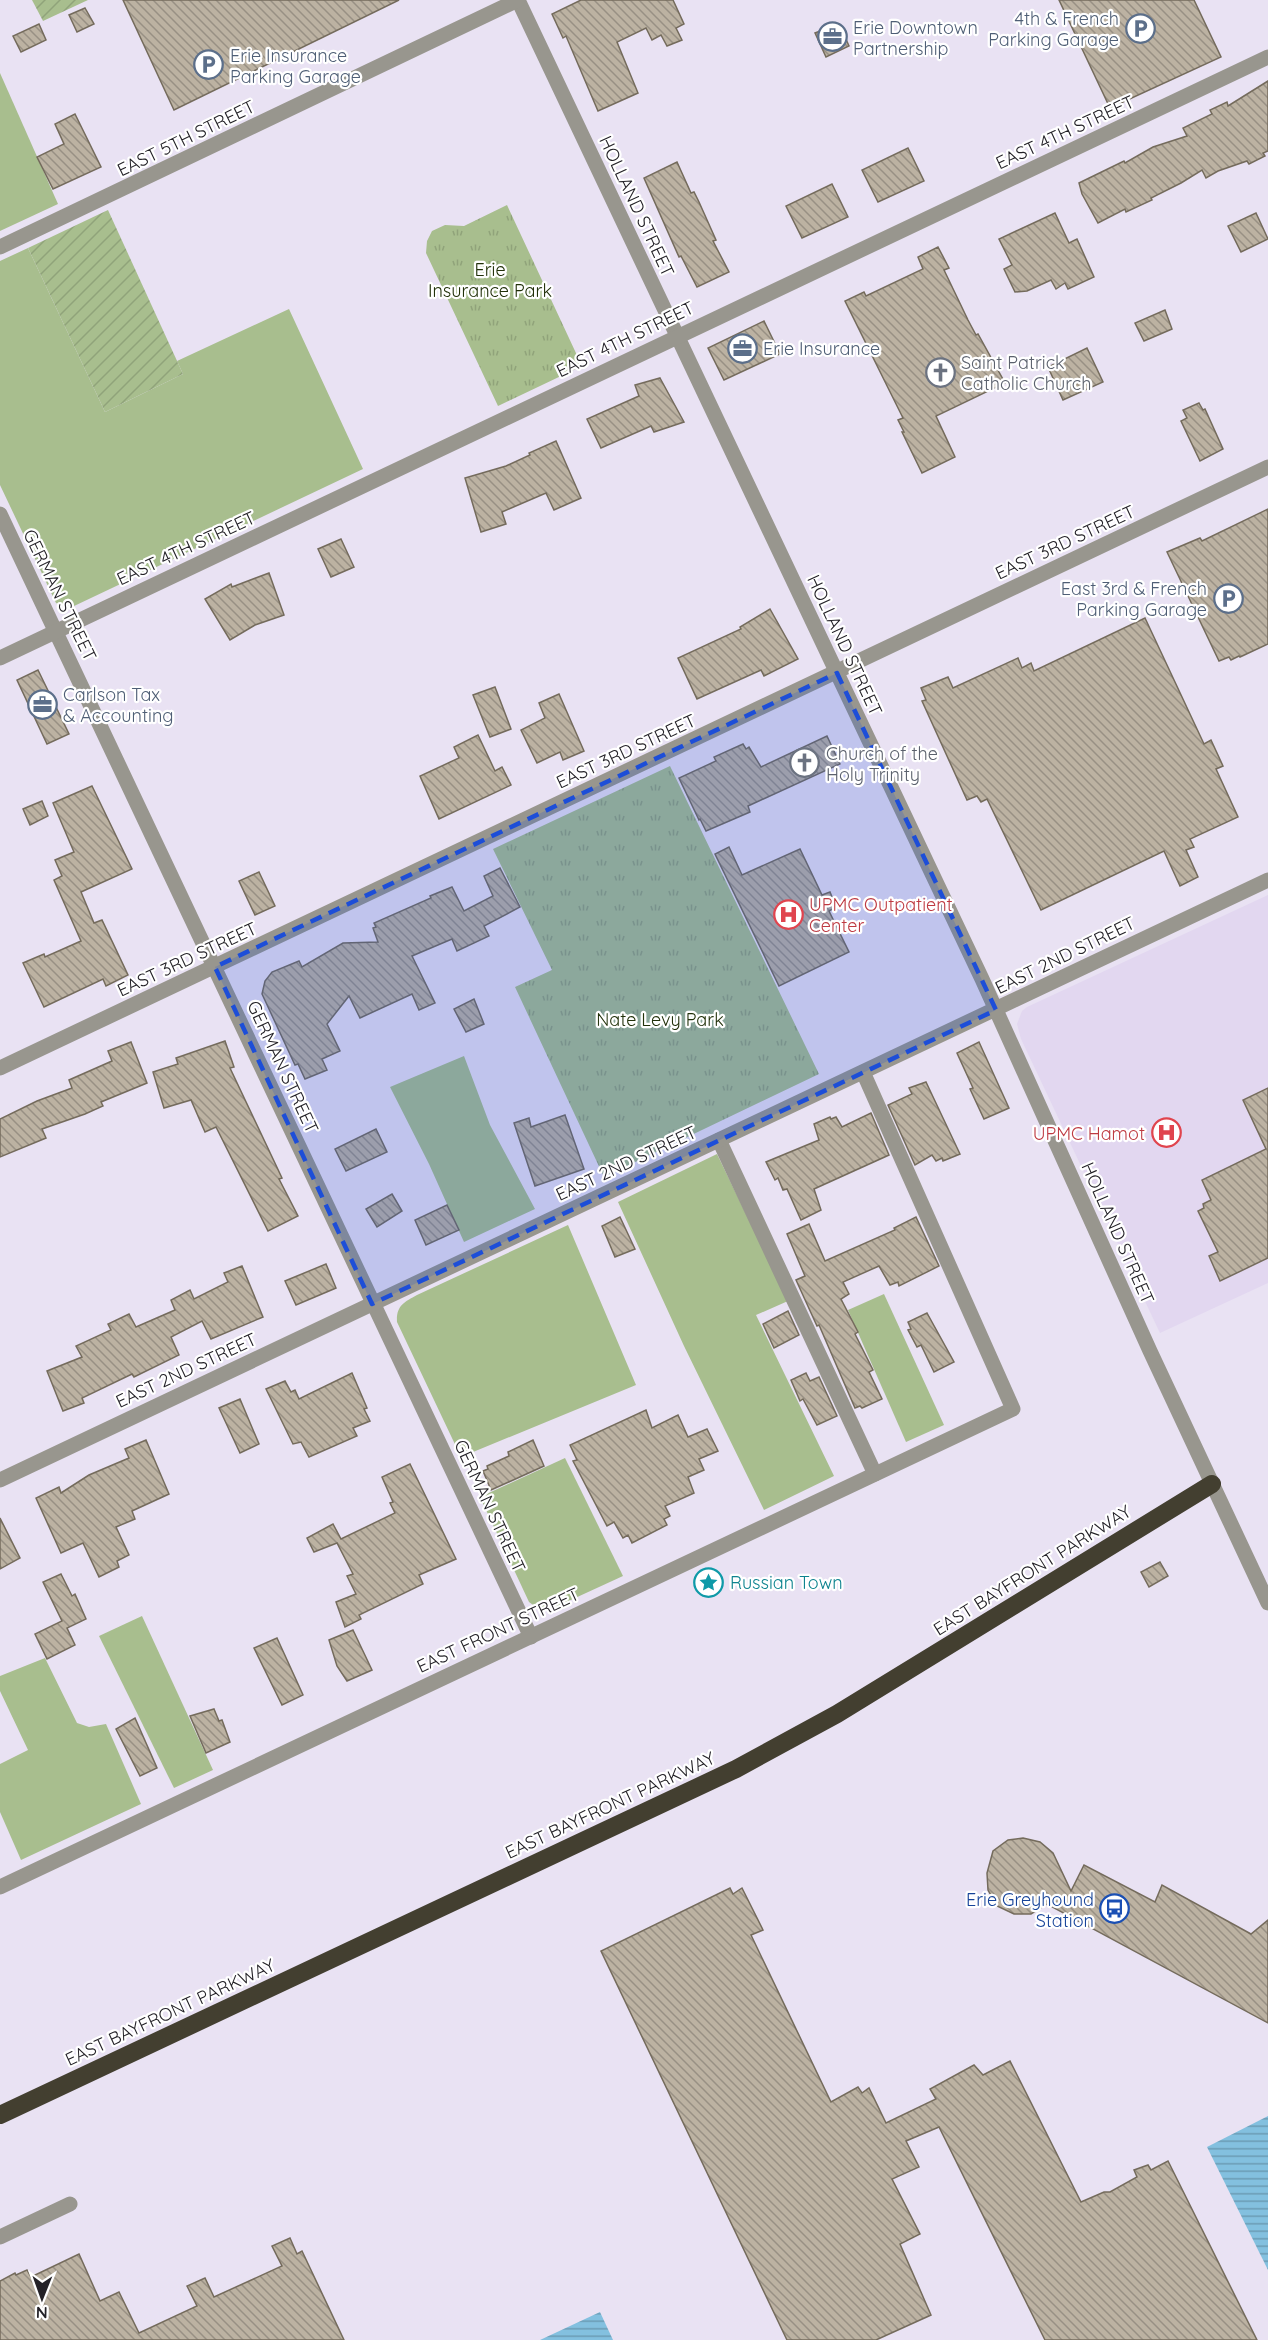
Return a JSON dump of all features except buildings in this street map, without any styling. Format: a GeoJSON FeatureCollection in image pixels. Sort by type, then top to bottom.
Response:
{"type":"FeatureCollection","features":[{"type":"Feature","properties":{"kind":"highway","name":"EAST BAYFRONT PARKWAY"},"geometry":{"type":"LineString","coordinates":[[0,2115],[736,1769],[837,1714],[1212,1484]]}},
{"type":"Feature","properties":{"kind":"street","name":"EAST 5TH STREET"},"geometry":{"type":"LineString","coordinates":[[0,247],[518,0]]}},
{"type":"Feature","properties":{"kind":"street","name":"HOLLAND STREET"},"geometry":{"type":"LineString","coordinates":[[518,0],[996,1010],[1268,1603]]}},
{"type":"Feature","properties":{"kind":"street","name":"EAST 4TH STREET"},"geometry":{"type":"LineString","coordinates":[[0,658],[1268,57]]}},
{"type":"Feature","properties":{"kind":"street","name":"EAST 3RD STREET"},"geometry":{"type":"LineString","coordinates":[[0,1068],[1268,467]]}},
{"type":"Feature","properties":{"kind":"street","name":"GERMAN STREET"},"geometry":{"type":"LineString","coordinates":[[0,514],[531,1637]]}},
{"type":"Feature","properties":{"kind":"street","name":"EAST 2ND STREET"},"geometry":{"type":"LineString","coordinates":[[0,1480],[1268,880]]}},
{"type":"Feature","properties":{"kind":"street","name":"EAST FRONT STREET"},"geometry":{"type":"LineString","coordinates":[[0,1887],[1013,1409],[863,1072]]}},
{"type":"Feature","properties":{"kind":"street"},"geometry":{"type":"LineString","coordinates":[[719,1140],[875,1474]]}},
{"type":"Feature","properties":{"kind":"street"},"geometry":{"type":"LineString","coordinates":[[0,2237],[70,2204]]}},
{"type":"Feature","properties":{"kind":"highlighted area"},"geometry":{"type":"Polygon","coordinates":[[[837,673],[996,1010],[372,1304],[215,967],[837,673]]]}},
{"type":"Feature","properties":{"kind":"shaded area","name":"UPMC Hamot"},"geometry":{"type":"Polygon","coordinates":[[[1268,895],[1268,1283],[1160,1333],[1021,1039],[1017,1024],[1022,1011],[1027,1007],[1268,895]]]}},
{"type":"Feature","properties":{"kind":"green space"},"geometry":{"type":"Polygon","coordinates":[[[32,0],[88,0],[43,21],[32,0]]]}},
{"type":"Feature","properties":{"kind":"green space"},"geometry":{"type":"Polygon","coordinates":[[[0,73],[58,204],[0,231],[0,73]]]}},
{"type":"Feature","properties":{"kind":"green space","name":"Erie Insurance Park"},"geometry":{"type":"Polygon","coordinates":[[[507,205],[582,366],[498,406],[426,253],[427,241],[432,231],[445,225],[464,226],[507,205]]]}},
{"type":"Feature","properties":{"kind":"green space"},"geometry":{"type":"Polygon","coordinates":[[[108,210],[183,374],[105,412],[28,248],[108,210]]]}},
{"type":"Feature","properties":{"kind":"green space"},"geometry":{"type":"Polygon","coordinates":[[[28,248],[105,412],[183,374],[177,361],[289,309],[363,469],[72,607],[56,603],[0,485],[0,261],[28,248]]]}},
{"type":"Feature","properties":{"kind":"green space","name":"Nate Levy Park"},"geometry":{"type":"Polygon","coordinates":[[[670,766],[819,1074],[604,1177],[515,987],[552,970],[493,849],[670,766]]]}},
{"type":"Feature","properties":{"kind":"green space"},"geometry":{"type":"Polygon","coordinates":[[[464,1056],[490,1125],[535,1209],[464,1242],[429,1164],[390,1087],[464,1056]]]}},
{"type":"Feature","properties":{"kind":"green space"},"geometry":{"type":"Polygon","coordinates":[[[717,1154],[788,1301],[756,1315],[834,1476],[764,1510],[684,1346],[618,1202],[717,1154]]]}},
{"type":"Feature","properties":{"kind":"green space"},"geometry":{"type":"Polygon","coordinates":[[[568,1225],[636,1385],[461,1457],[397,1322],[399,1308],[417,1295],[568,1225]]]}},
{"type":"Feature","properties":{"kind":"green space"},"geometry":{"type":"Polygon","coordinates":[[[884,1294],[944,1425],[906,1442],[848,1310],[884,1294]]]}},
{"type":"Feature","properties":{"kind":"green space"},"geometry":{"type":"Polygon","coordinates":[[[565,1458],[623,1576],[549,1610],[540,1610],[529,1602],[480,1497],[565,1458]]]}},
{"type":"Feature","properties":{"kind":"green space"},"geometry":{"type":"Polygon","coordinates":[[[142,1616],[213,1770],[174,1788],[99,1636],[142,1616]]]}},
{"type":"Feature","properties":{"kind":"green space"},"geometry":{"type":"Polygon","coordinates":[[[45,1658],[77,1723],[89,1727],[106,1724],[141,1804],[21,1860],[0,1812],[0,1764],[28,1750],[0,1691],[0,1676],[45,1658]]]}},
{"type":"Feature","properties":{"kind":"water"},"geometry":{"type":"Polygon","coordinates":[[[1268,2116],[1268,2270],[1207,2147],[1268,2116]]]}},
{"type":"Feature","properties":{"kind":"water"},"geometry":{"type":"Polygon","coordinates":[[[600,2312],[613,2340],[540,2340],[600,2312]]]}},
{"type":"Feature","properties":{"kind":"place","name":"4th & French Parking Garage"},"geometry":{"type":"Point","coordinates":[1140,28]}},
{"type":"Feature","properties":{"kind":"place","name":"Erie Downtown Partnership"},"geometry":{"type":"Point","coordinates":[832,37]}},
{"type":"Feature","properties":{"kind":"place","name":"Erie Insurance Parking Garage"},"geometry":{"type":"Point","coordinates":[209,65]}},
{"type":"Feature","properties":{"kind":"place","name":"Erie Insurance"},"geometry":{"type":"Point","coordinates":[742,348]}},
{"type":"Feature","properties":{"kind":"place","name":"Saint Patrick Catholic Church"},"geometry":{"type":"Point","coordinates":[940,372]}},
{"type":"Feature","properties":{"kind":"place","name":"East 3rd & French Parking Garage"},"geometry":{"type":"Point","coordinates":[1228,598]}},
{"type":"Feature","properties":{"kind":"place","name":"Carlson Tax & Accounting"},"geometry":{"type":"Point","coordinates":[42,704]}},
{"type":"Feature","properties":{"kind":"place","name":"Church of the Holy Trinity"},"geometry":{"type":"Point","coordinates":[805,763]}},
{"type":"Feature","properties":{"kind":"place","name":"UPMC Outpatient Center"},"geometry":{"type":"Point","coordinates":[788,914]}},
{"type":"Feature","properties":{"kind":"place","name":"UPMC Hamot"},"geometry":{"type":"Point","coordinates":[1166,1133]}},
{"type":"Feature","properties":{"kind":"place","name":"Russian Town"},"geometry":{"type":"Point","coordinates":[709,1582]}},
{"type":"Feature","properties":{"kind":"place","name":"Erie Greyhound Station"},"geometry":{"type":"Point","coordinates":[1115,1909]}}]}
